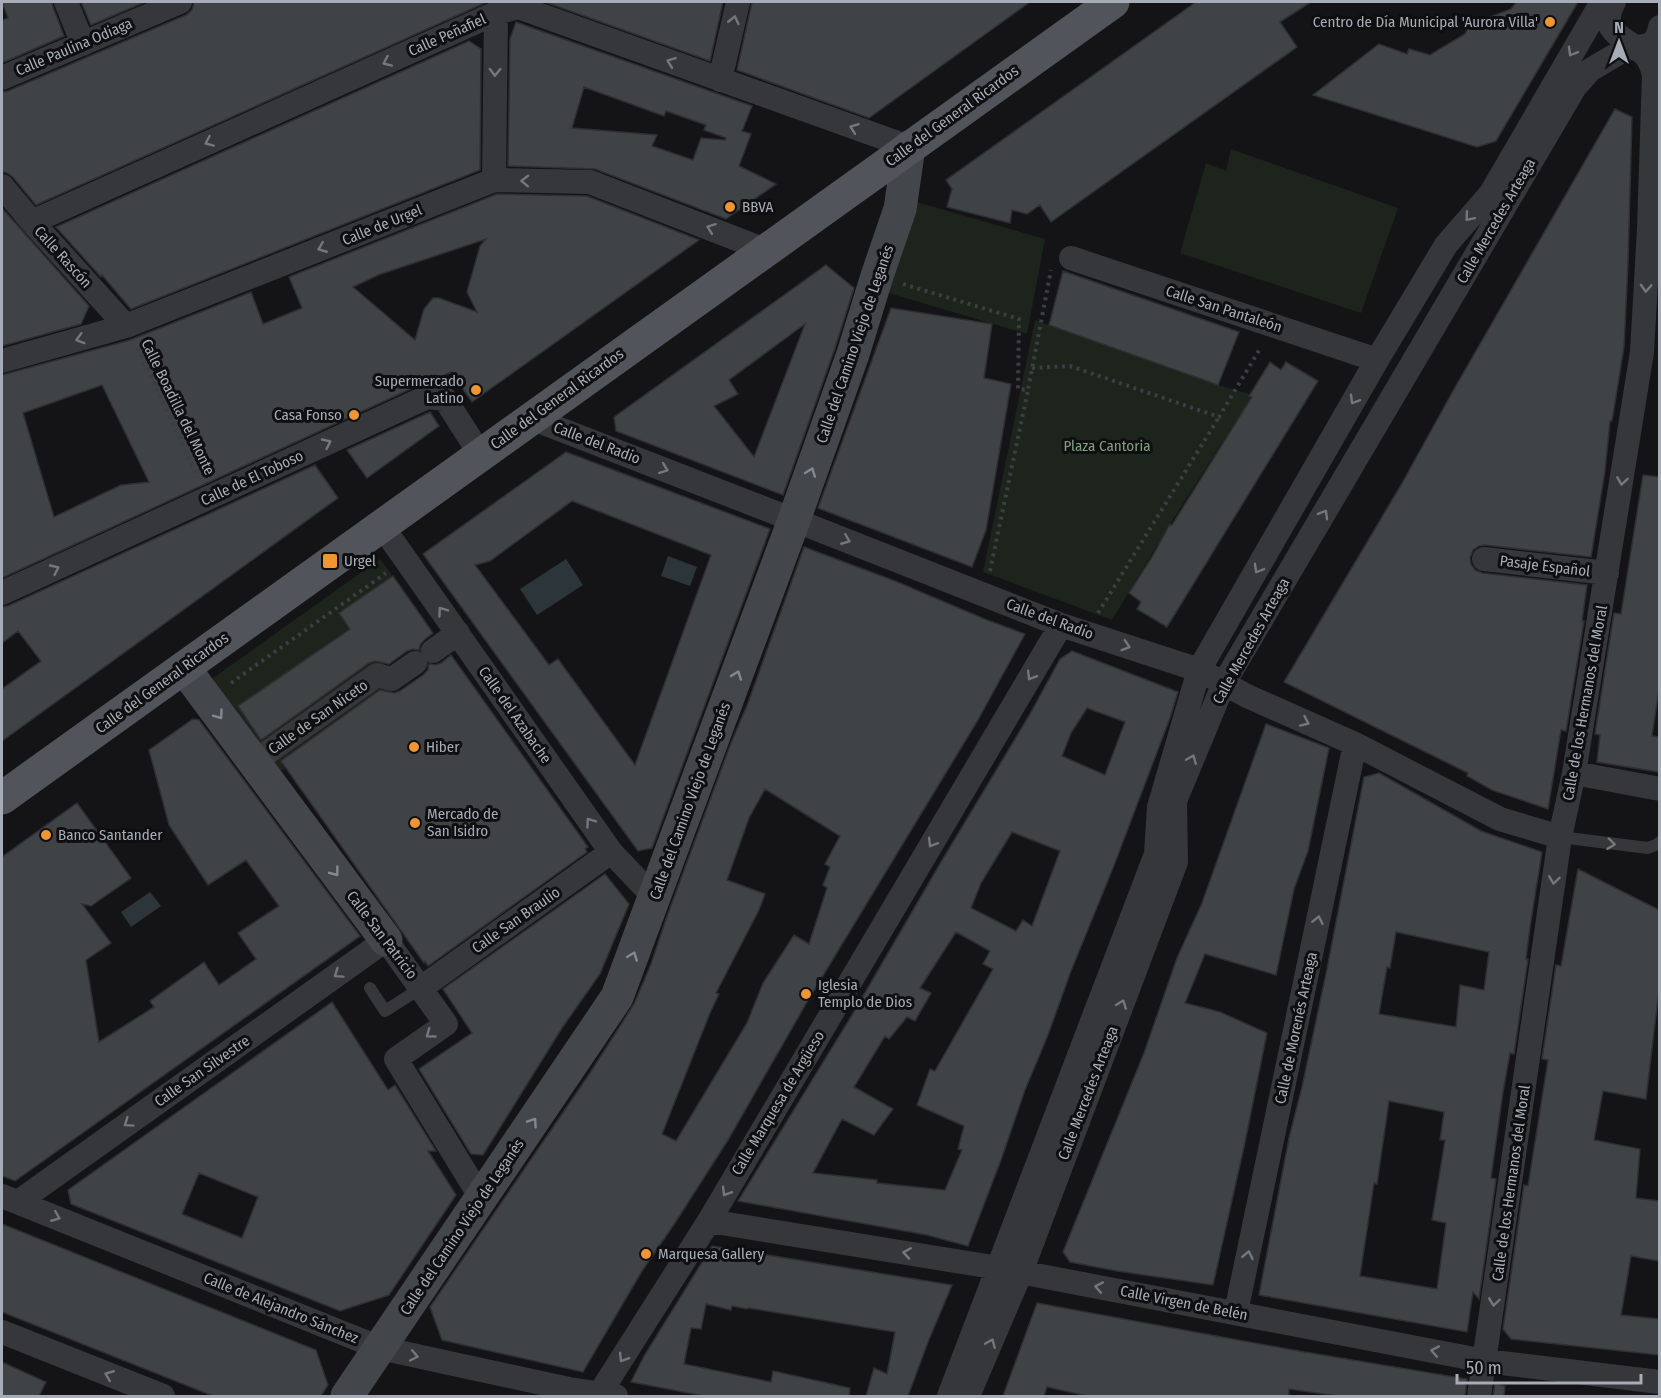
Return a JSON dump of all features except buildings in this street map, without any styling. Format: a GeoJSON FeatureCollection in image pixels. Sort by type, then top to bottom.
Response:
{"type":"FeatureCollection","features":[{"type":"Feature","properties":{"kind":"main road","name":"Calle del General Ricardos"},"geometry":{"type":"LineString","coordinates":[[2,798],[1113,2]]}},
{"type":"Feature","properties":{"kind":"street"},"geometry":{"type":"LineString","coordinates":[[66,2],[83,44]]}},
{"type":"Feature","properties":{"kind":"street","name":"Calle Paulina Odiaga"},"geometry":{"type":"LineString","coordinates":[[2,78],[180,2]]}},
{"type":"Feature","properties":{"kind":"street"},"geometry":{"type":"LineString","coordinates":[[720,80],[738,2]]}},
{"type":"Feature","properties":{"kind":"street","name":"Calle Mercedes Arteaga"},"geometry":{"type":"LineString","coordinates":[[968,1396],[1156,854],[1159,807],[1199,670],[1377,360],[1446,245],[1491,193],[1602,2]]}},
{"type":"Feature","properties":{"kind":"street"},"geometry":{"type":"LineString","coordinates":[[1614,2],[1610,8],[1609,20],[1614,32],[1623,41],[1636,48],[1645,47],[1656,40],[1659,27]]}},
{"type":"Feature","properties":{"kind":"street","name":"Calle Peñafiel"},"geometry":{"type":"LineString","coordinates":[[32,222],[496,13],[518,7],[909,147]]}},
{"type":"Feature","properties":{"kind":"street"},"geometry":{"type":"LineString","coordinates":[[494,180],[496,13]]}},
{"type":"Feature","properties":{"kind":"street","name":"Calle Mercedes Arteaga"},"geometry":{"type":"LineString","coordinates":[[949,1396],[1010,1270],[1176,862],[1175,801],[1224,684],[1575,87],[1590,70],[1624,50],[1636,48]]}},
{"type":"Feature","properties":{"kind":"street","name":"Calle de los Hermanos del Moral"},"geometry":{"type":"LineString","coordinates":[[1479,1396],[1560,837],[1574,773],[1642,352],[1654,230],[1654,74],[1651,64],[1636,48]]}},
{"type":"Feature","properties":{"kind":"street","name":"Calle del Camino Viejo de Leganés"},"geometry":{"type":"LineString","coordinates":[[347,1396],[617,997],[794,520],[853,354],[900,209],[909,147]]}},
{"type":"Feature","properties":{"kind":"street","name":"Calle de Urgel"},"geometry":{"type":"LineString","coordinates":[[2,361],[126,326],[494,180],[590,182],[765,250]]}},
{"type":"Feature","properties":{"kind":"street","name":"Calle Rascón"},"geometry":{"type":"LineString","coordinates":[[2,186],[126,326]]}},
{"type":"Feature","properties":{"kind":"street","name":"Calle San Pantaleón"},"geometry":{"type":"LineString","coordinates":[[1071,258],[1377,360]]}},
{"type":"Feature","properties":{"kind":"street","name":"Calle de El Toboso"},"geometry":{"type":"LineString","coordinates":[[2,593],[427,397],[445,399],[480,454]]}},
{"type":"Feature","properties":{"kind":"street","name":"Calle del Radio"},"geometry":{"type":"LineString","coordinates":[[531,418],[1061,625],[1199,670],[1247,696],[1355,744],[1500,819],[1560,837]]}},
{"type":"Feature","properties":{"kind":"street","name":"Calle del Azabache"},"geometry":{"type":"LineString","coordinates":[[382,526],[611,852],[655,898]]}},
{"type":"Feature","properties":{"kind":"street","name":"Pasaje Español"},"geometry":{"type":"LineString","coordinates":[[1484,558],[1607,573]]}},
{"type":"Feature","properties":{"kind":"street","name":"Calle Marquesa de Argüeso"},"geometry":{"type":"LineString","coordinates":[[609,1395],[709,1221],[1061,625]]}},
{"type":"Feature","properties":{"kind":"street","name":"Calle de San Niceto"},"geometry":{"type":"LineString","coordinates":[[254,762],[377,675],[392,679],[458,633]]}},
{"type":"Feature","properties":{"kind":"street","name":"Calle San Patricio"},"geometry":{"type":"LineString","coordinates":[[184,668],[446,1024],[396,1059],[481,1198]]}},
{"type":"Feature","properties":{"kind":"street","name":"Calle de Morenés Arteaga"},"geometry":{"type":"LineString","coordinates":[[1236,1312],[1355,744]]}},
{"type":"Feature","properties":{"kind":"street"},"geometry":{"type":"LineString","coordinates":[[1574,773],[1659,789]]}},
{"type":"Feature","properties":{"kind":"street","name":"Calle San Braulio"},"geometry":{"type":"LineString","coordinates":[[421,987],[611,852]]}},
{"type":"Feature","properties":{"kind":"street","name":"Calle San Silvestre"},"geometry":{"type":"LineString","coordinates":[[10,1199],[386,940]]}},
{"type":"Feature","properties":{"kind":"street","name":"Calle de Alejandro Sánchez"},"geometry":{"type":"LineString","coordinates":[[10,1199],[380,1348],[568,1393],[609,1395]]}},
{"type":"Feature","properties":{"kind":"street","name":"Calle Virgen de Belén"},"geometry":{"type":"LineString","coordinates":[[709,1221],[1010,1270],[1485,1361],[1659,1382]]}},
{"type":"Feature","properties":{"kind":"street"},"geometry":{"type":"LineString","coordinates":[[2,1332],[163,1396]]}},
{"type":"Feature","properties":{"kind":"lane"},"geometry":{"type":"LineString","coordinates":[[1560,837],[1648,848],[1659,842]]}},
{"type":"Feature","properties":{"kind":"lane"},"geometry":{"type":"LineString","coordinates":[[370,988],[384,1011],[421,987]]}},
{"type":"Feature","properties":{"kind":"path"},"geometry":{"type":"LineString","coordinates":[[985,595],[1052,265],[1071,258]]}},
{"type":"Feature","properties":{"kind":"path"},"geometry":{"type":"LineString","coordinates":[[877,276],[1019,319],[1018,389],[1028,390]]}},
{"type":"Feature","properties":{"kind":"path"},"geometry":{"type":"LineString","coordinates":[[1085,633],[1274,325]]}},
{"type":"Feature","properties":{"kind":"path","name":"Calle Boadilla del Monte"},"geometry":{"type":"LineString","coordinates":[[126,326],[209,498]]}},
{"type":"Feature","properties":{"kind":"path"},"geometry":{"type":"LineString","coordinates":[[1032,368],[1070,366],[1218,417]]}},
{"type":"Feature","properties":{"kind":"path"},"geometry":{"type":"LineString","coordinates":[[225,687],[392,568]]}},
{"type":"Feature","properties":{"kind":"green space"},"geometry":{"type":"Polygon","coordinates":[[[1231,149],[1398,208],[1361,313],[1180,253],[1206,163],[1226,171],[1231,149]]]}},
{"type":"Feature","properties":{"kind":"green space"},"geometry":{"type":"Polygon","coordinates":[[[913,201],[1045,239],[1027,334],[882,291],[913,201]]]}},
{"type":"Feature","properties":{"kind":"green space","name":"Plaza Cantoria"},"geometry":{"type":"Polygon","coordinates":[[[1035,320],[1218,385],[1253,395],[1170,524],[1112,620],[983,572],[1035,320]]]}},
{"type":"Feature","properties":{"kind":"green space"},"geometry":{"type":"Polygon","coordinates":[[[380,559],[393,576],[373,647],[388,669],[435,636],[448,652],[267,781],[199,688],[380,559]]]}},
{"type":"Feature","properties":{"kind":"shaded area"},"geometry":{"type":"Polygon","coordinates":[[[668,556],[697,567],[690,586],[661,576],[668,556]]]}},
{"type":"Feature","properties":{"kind":"shaded area"},"geometry":{"type":"Polygon","coordinates":[[[566,559],[583,585],[537,615],[520,589],[566,559]]]}},
{"type":"Feature","properties":{"kind":"shaded area"},"geometry":{"type":"Polygon","coordinates":[[[150,892],[161,906],[131,927],[121,912],[150,892]]]}},
{"type":"Feature","properties":{"kind":"place","name":"Centro de Día Municipal 'Aurora Villa'"},"geometry":{"type":"Point","coordinates":[1550,22]}},
{"type":"Feature","properties":{"kind":"place","name":"BBVA"},"geometry":{"type":"Point","coordinates":[730,207]}},
{"type":"Feature","properties":{"kind":"place","name":"Supermercado Latino"},"geometry":{"type":"Point","coordinates":[476,390]}},
{"type":"Feature","properties":{"kind":"place","name":"Casa Fonso"},"geometry":{"type":"Point","coordinates":[354,415]}},
{"type":"Feature","properties":{"kind":"place","name":"Urgel"},"geometry":{"type":"Point","coordinates":[330,561]}},
{"type":"Feature","properties":{"kind":"place","name":"Hiber"},"geometry":{"type":"Point","coordinates":[414,747]}},
{"type":"Feature","properties":{"kind":"place","name":"Mercado de San Isidro"},"geometry":{"type":"Point","coordinates":[415,823]}},
{"type":"Feature","properties":{"kind":"place","name":"Banco Santander"},"geometry":{"type":"Point","coordinates":[46,835]}},
{"type":"Feature","properties":{"kind":"place","name":"Iglesia Templo de Dios"},"geometry":{"type":"Point","coordinates":[806,994]}},
{"type":"Feature","properties":{"kind":"place","name":"Marquesa Gallery"},"geometry":{"type":"Point","coordinates":[646,1254]}}]}
